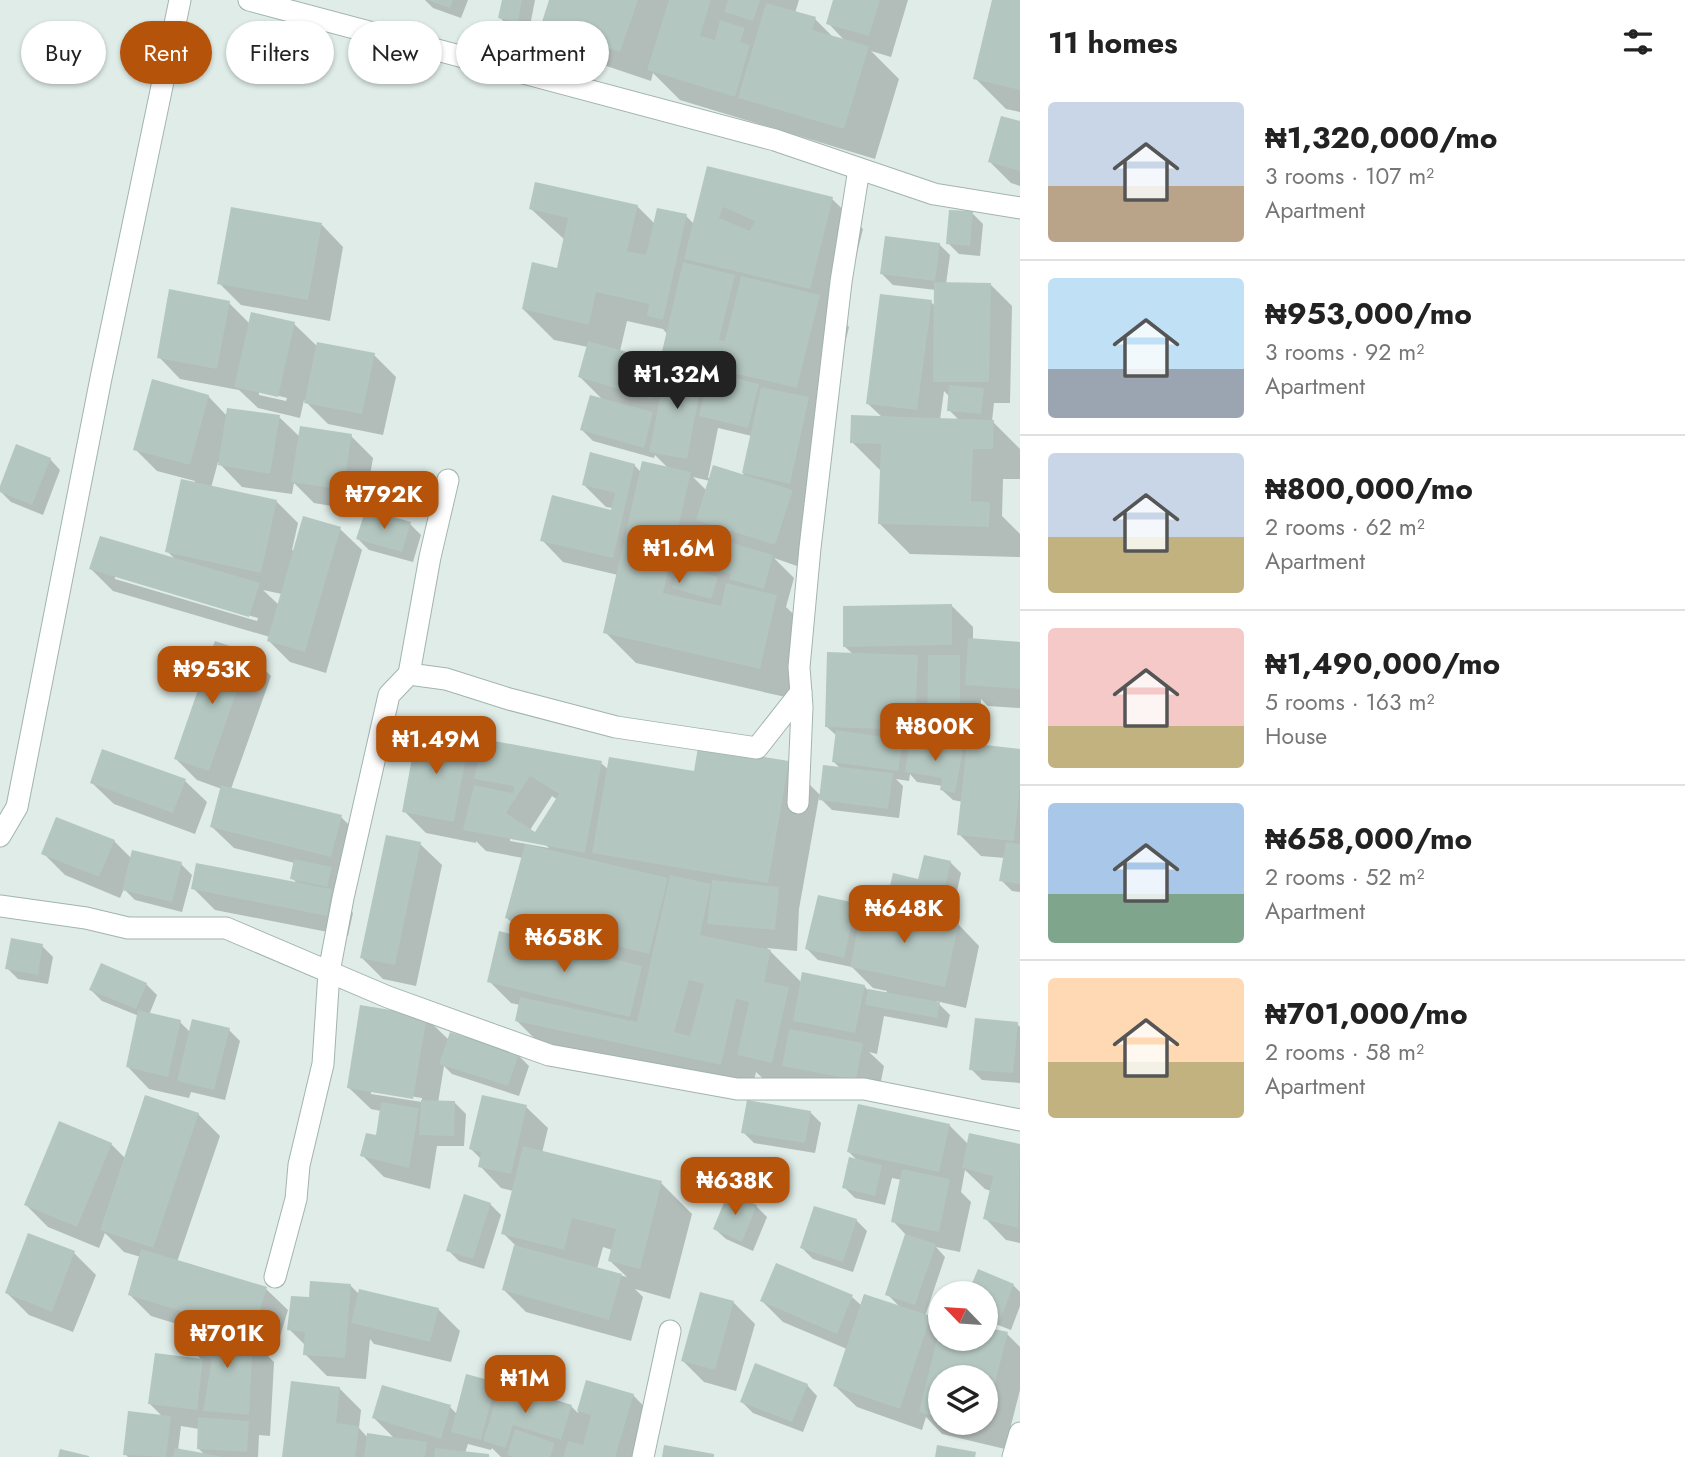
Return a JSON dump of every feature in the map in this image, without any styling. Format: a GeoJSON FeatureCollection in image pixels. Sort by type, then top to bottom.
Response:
{"type":"FeatureCollection","features":[{"type":"Feature","properties":{"kind":"street"},"geometry":{"type":"LineString","coordinates":[[0,836],[17,807],[101,378],[180,0]]}},
{"type":"Feature","properties":{"kind":"street"},"geometry":{"type":"LineString","coordinates":[[249,0],[775,140],[934,194],[1020,208]]}},
{"type":"Feature","properties":{"kind":"street"},"geometry":{"type":"LineString","coordinates":[[798,803],[803,707],[799,667],[810,548],[841,282],[859,169]]}},
{"type":"Feature","properties":{"kind":"street"},"geometry":{"type":"LineString","coordinates":[[275,1277],[296,1199],[299,1166],[323,1064],[329,972],[363,805],[389,695],[409,674],[430,557],[448,480]]}},
{"type":"Feature","properties":{"kind":"street"},"geometry":{"type":"LineString","coordinates":[[409,674],[446,679],[509,699],[616,727],[757,748],[801,692]]}},
{"type":"Feature","properties":{"kind":"street"},"geometry":{"type":"LineString","coordinates":[[0,906],[86,918],[128,928],[226,928],[388,997],[549,1055],[737,1089],[864,1089],[1020,1119]]}},
{"type":"Feature","properties":{"kind":"street"},"geometry":{"type":"LineString","coordinates":[[643,1457],[670,1331]]}},
{"type":"Feature","properties":{"kind":"street"},"geometry":{"type":"LineString","coordinates":[[1013,1457],[1020,1433]]}},
{"type":"Feature","properties":{"kind":"building"},"geometry":{"type":"Polygon","coordinates":[[[427,0],[453,0],[450,8],[427,0]]]}},
{"type":"Feature","properties":{"kind":"building"},"geometry":{"type":"Polygon","coordinates":[[[502,0],[522,0],[518,21],[498,18],[502,0]]]}},
{"type":"Feature","properties":{"kind":"building"},"geometry":{"type":"Polygon","coordinates":[[[549,0],[638,0],[620,52],[609,48],[609,21],[542,21],[549,0]]]}},
{"type":"Feature","properties":{"kind":"building"},"geometry":{"type":"Polygon","coordinates":[[[669,0],[711,0],[700,36],[715,40],[720,20],[745,28],[740,42],[750,45],[735,97],[647,70],[669,0]]]}},
{"type":"Feature","properties":{"kind":"building"},"geometry":{"type":"Polygon","coordinates":[[[728,0],[760,0],[753,21],[724,12],[728,0]]]}},
{"type":"Feature","properties":{"kind":"building"},"geometry":{"type":"Polygon","coordinates":[[[833,0],[880,0],[869,36],[826,24],[833,0]]]}},
{"type":"Feature","properties":{"kind":"building"},"geometry":{"type":"Polygon","coordinates":[[[992,0],[1020,0],[1020,90],[973,79],[992,0]]]}},
{"type":"Feature","properties":{"kind":"building"},"geometry":{"type":"Polygon","coordinates":[[[766,3],[816,17],[812,30],[869,46],[844,129],[738,98],[766,3]]]}},
{"type":"Feature","properties":{"kind":"building"},"geometry":{"type":"Polygon","coordinates":[[[1001,116],[1020,121],[1020,171],[988,162],[1001,116]]]}},
{"type":"Feature","properties":{"kind":"building"},"geometry":{"type":"Polygon","coordinates":[[[707,166],[833,197],[810,289],[684,259],[707,166]],[[723,207],[719,218],[750,231],[755,221],[723,207]]]}},
{"type":"Feature","properties":{"kind":"building"},"geometry":{"type":"Polygon","coordinates":[[[535,182],[638,205],[627,251],[646,255],[657,208],[687,214],[663,320],[647,316],[649,304],[596,292],[589,325],[522,309],[532,262],[557,268],[568,218],[529,209],[535,182]]]}},
{"type":"Feature","properties":{"kind":"building"},"geometry":{"type":"Polygon","coordinates":[[[231,207],[322,223],[308,300],[217,284],[231,207]]]}},
{"type":"Feature","properties":{"kind":"building"},"geometry":{"type":"Polygon","coordinates":[[[949,210],[973,211],[970,246],[946,244],[949,210]]]}},
{"type":"Feature","properties":{"kind":"building"},"geometry":{"type":"Polygon","coordinates":[[[885,236],[940,243],[935,281],[880,274],[885,236]]]}},
{"type":"Feature","properties":{"kind":"building"},"geometry":{"type":"Polygon","coordinates":[[[683,262],[735,275],[719,340],[725,341],[741,276],[820,295],[797,388],[661,356],[683,262]]]}},
{"type":"Feature","properties":{"kind":"building"},"geometry":{"type":"Polygon","coordinates":[[[934,282],[991,283],[989,382],[933,382],[934,282]]]}},
{"type":"Feature","properties":{"kind":"building"},"geometry":{"type":"Polygon","coordinates":[[[169,289],[230,301],[217,369],[157,358],[169,289]]]}},
{"type":"Feature","properties":{"kind":"building"},"geometry":{"type":"Polygon","coordinates":[[[880,294],[932,300],[917,410],[866,404],[880,294]]]}},
{"type":"Feature","properties":{"kind":"building"},"geometry":{"type":"Polygon","coordinates":[[[251,312],[295,322],[278,397],[234,387],[251,312]]]}},
{"type":"Feature","properties":{"kind":"building"},"geometry":{"type":"Polygon","coordinates":[[[588,341],[663,362],[652,399],[578,377],[588,341]]]}},
{"type":"Feature","properties":{"kind":"building"},"geometry":{"type":"Polygon","coordinates":[[[317,342],[375,353],[362,414],[304,403],[317,342]]]}},
{"type":"Feature","properties":{"kind":"building"},"geometry":{"type":"Polygon","coordinates":[[[667,363],[704,370],[687,459],[649,452],[667,363]]]}},
{"type":"Feature","properties":{"kind":"building"},"geometry":{"type":"Polygon","coordinates":[[[709,372],[759,384],[748,428],[699,416],[709,372]]]}},
{"type":"Feature","properties":{"kind":"building"},"geometry":{"type":"Polygon","coordinates":[[[152,379],[209,395],[190,465],[133,450],[152,379]]]}},
{"type":"Feature","properties":{"kind":"building"},"geometry":{"type":"Polygon","coordinates":[[[949,385],[984,388],[981,414],[947,411],[949,385]]]}},
{"type":"Feature","properties":{"kind":"building"},"geometry":{"type":"Polygon","coordinates":[[[761,387],[809,397],[790,484],[742,473],[761,387]]]}},
{"type":"Feature","properties":{"kind":"building"},"geometry":{"type":"Polygon","coordinates":[[[590,395],[653,412],[644,448],[580,430],[590,395]]]}},
{"type":"Feature","properties":{"kind":"building"},"geometry":{"type":"Polygon","coordinates":[[[227,408],[280,415],[270,474],[218,465],[227,408]]]}},
{"type":"Feature","properties":{"kind":"building"},"geometry":{"type":"Polygon","coordinates":[[[851,415],[994,420],[993,449],[973,449],[971,501],[990,502],[989,527],[878,524],[881,444],[850,443],[851,415]]]}},
{"type":"Feature","properties":{"kind":"building"},"geometry":{"type":"Polygon","coordinates":[[[300,426],[352,434],[343,490],[291,482],[300,426]]]}},
{"type":"Feature","properties":{"kind":"building"},"geometry":{"type":"Polygon","coordinates":[[[16,444],[51,458],[32,505],[0,492],[16,444]]]}},
{"type":"Feature","properties":{"kind":"building"},"geometry":{"type":"Polygon","coordinates":[[[590,452],[635,464],[613,558],[540,541],[552,495],[611,510],[615,493],[582,485],[590,452]]]}},
{"type":"Feature","properties":{"kind":"building"},"geometry":{"type":"Polygon","coordinates":[[[642,461],[691,472],[663,593],[721,606],[726,583],[777,595],[760,669],[603,633],[642,461]]]}},
{"type":"Feature","properties":{"kind":"building"},"geometry":{"type":"Polygon","coordinates":[[[713,465],[793,490],[775,545],[696,520],[713,465]]]}},
{"type":"Feature","properties":{"kind":"building"},"geometry":{"type":"Polygon","coordinates":[[[181,479],[277,500],[261,573],[165,552],[181,479]]]}},
{"type":"Feature","properties":{"kind":"building"},"geometry":{"type":"Polygon","coordinates":[[[366,509],[411,522],[402,552],[356,539],[366,509]]]}},
{"type":"Feature","properties":{"kind":"building"},"geometry":{"type":"Polygon","coordinates":[[[303,516],[341,527],[305,652],[267,641],[303,516]]]}},
{"type":"Feature","properties":{"kind":"building"},"geometry":{"type":"Polygon","coordinates":[[[100,536],[260,583],[249,617],[89,569],[100,536]]]}},
{"type":"Feature","properties":{"kind":"building"},"geometry":{"type":"Polygon","coordinates":[[[709,536],[773,555],[764,589],[729,579],[731,574],[699,565],[697,571],[718,577],[711,599],[672,588],[684,549],[704,554],[709,536]]]}},
{"type":"Feature","properties":{"kind":"building"},"geometry":{"type":"Polygon","coordinates":[[[952,604],[952,645],[843,647],[843,606],[952,604]]]}},
{"type":"Feature","properties":{"kind":"building"},"geometry":{"type":"Polygon","coordinates":[[[968,638],[1020,642],[1020,689],[965,685],[968,638]]]}},
{"type":"Feature","properties":{"kind":"building"},"geometry":{"type":"Polygon","coordinates":[[[215,641],[250,653],[209,771],[174,759],[215,641]]]}},
{"type":"Feature","properties":{"kind":"building"},"geometry":{"type":"Polygon","coordinates":[[[827,652],[918,655],[915,730],[825,727],[827,652]]]}},
{"type":"Feature","properties":{"kind":"building"},"geometry":{"type":"Polygon","coordinates":[[[928,655],[960,655],[960,741],[927,741],[928,655]]]}},
{"type":"Feature","properties":{"kind":"building"},"geometry":{"type":"Polygon","coordinates":[[[836,730],[903,740],[898,771],[832,762],[836,730]]]}},
{"type":"Feature","properties":{"kind":"building"},"geometry":{"type":"Polygon","coordinates":[[[417,731],[469,740],[454,822],[402,812],[417,731]]]}},
{"type":"Feature","properties":{"kind":"building"},"geometry":{"type":"Polygon","coordinates":[[[483,739],[602,761],[585,853],[463,830],[474,785],[513,793],[514,786],[474,779],[483,739]],[[530,776],[506,813],[535,832],[559,794],[530,776]]]}},
{"type":"Feature","properties":{"kind":"building"},"geometry":{"type":"Polygon","coordinates":[[[910,740],[963,749],[955,793],[940,790],[942,778],[905,772],[910,740]]]}},
{"type":"Feature","properties":{"kind":"building"},"geometry":{"type":"Polygon","coordinates":[[[967,743],[1020,749],[1020,785],[1014,841],[957,835],[967,743]]]}},
{"type":"Feature","properties":{"kind":"building"},"geometry":{"type":"Polygon","coordinates":[[[698,747],[789,761],[768,883],[592,853],[609,757],[694,771],[698,747]]]}},
{"type":"Feature","properties":{"kind":"building"},"geometry":{"type":"Polygon","coordinates":[[[102,749],[186,779],[173,813],[90,783],[102,749]]]}},
{"type":"Feature","properties":{"kind":"building"},"geometry":{"type":"Polygon","coordinates":[[[823,765],[893,773],[888,809],[819,800],[823,765]]]}},
{"type":"Feature","properties":{"kind":"building"},"geometry":{"type":"Polygon","coordinates":[[[221,785],[342,815],[331,857],[210,827],[221,785]]]}},
{"type":"Feature","properties":{"kind":"building"},"geometry":{"type":"Polygon","coordinates":[[[56,817],[115,840],[99,877],[41,854],[56,817]]]}},
{"type":"Feature","properties":{"kind":"building"},"geometry":{"type":"Polygon","coordinates":[[[386,835],[421,842],[395,965],[360,958],[386,835]]]}},
{"type":"Feature","properties":{"kind":"building"},"geometry":{"type":"Polygon","coordinates":[[[1006,842],[1020,844],[1020,884],[999,881],[1006,842]]]}},
{"type":"Feature","properties":{"kind":"building"},"geometry":{"type":"Polygon","coordinates":[[[525,844],[668,878],[649,954],[505,918],[525,844]]]}},
{"type":"Feature","properties":{"kind":"building"},"geometry":{"type":"Polygon","coordinates":[[[132,850],[182,862],[172,902],[122,890],[132,850]]]}},
{"type":"Feature","properties":{"kind":"building"},"geometry":{"type":"Polygon","coordinates":[[[924,855],[951,861],[939,915],[886,903],[893,873],[918,879],[924,855]]]}},
{"type":"Feature","properties":{"kind":"building"},"geometry":{"type":"Polygon","coordinates":[[[294,859],[332,867],[327,887],[290,879],[294,859]]]}},
{"type":"Feature","properties":{"kind":"building"},"geometry":{"type":"Polygon","coordinates":[[[196,863],[332,889],[327,916],[191,889],[196,863]]]}},
{"type":"Feature","properties":{"kind":"building"},"geometry":{"type":"Polygon","coordinates":[[[670,875],[711,884],[700,935],[771,950],[764,982],[789,987],[772,1063],[737,1055],[749,1002],[736,999],[721,1065],[515,1021],[520,997],[637,1022],[670,875]],[[689,980],[674,1032],[690,1036],[704,984],[689,980]]]}},
{"type":"Feature","properties":{"kind":"building"},"geometry":{"type":"Polygon","coordinates":[[[712,880],[779,887],[775,930],[707,924],[712,880]]]}},
{"type":"Feature","properties":{"kind":"building"},"geometry":{"type":"Polygon","coordinates":[[[818,895],[856,903],[844,958],[805,949],[818,895]]]}},
{"type":"Feature","properties":{"kind":"building"},"geometry":{"type":"Polygon","coordinates":[[[863,903],[959,923],[945,987],[850,967],[863,903]]]}},
{"type":"Feature","properties":{"kind":"building"},"geometry":{"type":"Polygon","coordinates":[[[499,931],[642,966],[630,1017],[487,982],[499,931]]]}},
{"type":"Feature","properties":{"kind":"building"},"geometry":{"type":"Polygon","coordinates":[[[11,938],[43,944],[38,975],[5,969],[11,938]]]}},
{"type":"Feature","properties":{"kind":"building"},"geometry":{"type":"Polygon","coordinates":[[[101,963],[147,983],[136,1009],[89,990],[101,963]]]}},
{"type":"Feature","properties":{"kind":"building"},"geometry":{"type":"Polygon","coordinates":[[[802,972],[865,985],[855,1033],[793,1021],[802,972]]]}},
{"type":"Feature","properties":{"kind":"building"},"geometry":{"type":"Polygon","coordinates":[[[868,989],[940,1002],[937,1018],[865,1005],[868,989]]]}},
{"type":"Feature","properties":{"kind":"building"},"geometry":{"type":"Polygon","coordinates":[[[360,1005],[427,1016],[413,1099],[347,1088],[360,1005]]]}},
{"type":"Feature","properties":{"kind":"building"},"geometry":{"type":"Polygon","coordinates":[[[138,1010],[181,1020],[168,1077],[126,1067],[138,1010]]]}},
{"type":"Feature","properties":{"kind":"building"},"geometry":{"type":"Polygon","coordinates":[[[975,1018],[1018,1022],[1013,1073],[969,1070],[975,1018]]]}},
{"type":"Feature","properties":{"kind":"building"},"geometry":{"type":"Polygon","coordinates":[[[192,1019],[230,1028],[214,1090],[177,1081],[192,1019]]]}},
{"type":"Feature","properties":{"kind":"building"},"geometry":{"type":"Polygon","coordinates":[[[789,1029],[863,1043],[856,1080],[782,1066],[789,1029]]]}},
{"type":"Feature","properties":{"kind":"building"},"geometry":{"type":"Polygon","coordinates":[[[450,1032],[519,1054],[508,1086],[439,1064],[450,1032]]]}},
{"type":"Feature","properties":{"kind":"building"},"geometry":{"type":"Polygon","coordinates":[[[145,1095],[199,1113],[153,1248],[100,1230],[145,1095]]]}},
{"type":"Feature","properties":{"kind":"building"},"geometry":{"type":"Polygon","coordinates":[[[482,1095],[527,1105],[511,1174],[478,1167],[481,1152],[469,1149],[482,1095]]]}},
{"type":"Feature","properties":{"kind":"building"},"geometry":{"type":"Polygon","coordinates":[[[421,1100],[455,1101],[454,1136],[419,1135],[421,1100]]]}},
{"type":"Feature","properties":{"kind":"building"},"geometry":{"type":"Polygon","coordinates":[[[747,1100],[811,1111],[805,1143],[741,1133],[747,1100]]]}},
{"type":"Feature","properties":{"kind":"building"},"geometry":{"type":"Polygon","coordinates":[[[381,1102],[419,1108],[409,1168],[360,1156],[366,1133],[376,1135],[381,1102]]]}},
{"type":"Feature","properties":{"kind":"building"},"geometry":{"type":"Polygon","coordinates":[[[858,1104],[950,1124],[939,1172],[847,1152],[858,1104]]]}},
{"type":"Feature","properties":{"kind":"building"},"geometry":{"type":"Polygon","coordinates":[[[59,1121],[112,1143],[77,1227],[24,1205],[59,1121]]]}},
{"type":"Feature","properties":{"kind":"building"},"geometry":{"type":"Polygon","coordinates":[[[969,1133],[1020,1144],[1018,1228],[983,1219],[993,1176],[962,1168],[969,1133]]]}},
{"type":"Feature","properties":{"kind":"building"},"geometry":{"type":"Polygon","coordinates":[[[523,1146],[662,1181],[640,1269],[608,1261],[616,1229],[572,1218],[564,1250],[501,1234],[523,1146]]]}},
{"type":"Feature","properties":{"kind":"building"},"geometry":{"type":"Polygon","coordinates":[[[849,1157],[882,1165],[875,1196],[842,1188],[849,1157]]]}},
{"type":"Feature","properties":{"kind":"building"},"geometry":{"type":"Polygon","coordinates":[[[902,1169],[950,1179],[939,1232],[891,1222],[902,1169]]]}},
{"type":"Feature","properties":{"kind":"building"},"geometry":{"type":"Polygon","coordinates":[[[728,1193],[757,1205],[742,1242],[713,1229],[728,1193]]]}},
{"type":"Feature","properties":{"kind":"building"},"geometry":{"type":"Polygon","coordinates":[[[464,1194],[491,1203],[473,1259],[446,1251],[464,1194]]]}},
{"type":"Feature","properties":{"kind":"building"},"geometry":{"type":"Polygon","coordinates":[[[814,1206],[857,1219],[843,1262],[800,1248],[814,1206]]]}},
{"type":"Feature","properties":{"kind":"building"},"geometry":{"type":"Polygon","coordinates":[[[28,1233],[75,1251],[52,1312],[5,1293],[28,1233]]]}},
{"type":"Feature","properties":{"kind":"building"},"geometry":{"type":"Polygon","coordinates":[[[905,1234],[936,1244],[915,1305],[885,1295],[905,1234]]]}},
{"type":"Feature","properties":{"kind":"building"},"geometry":{"type":"Polygon","coordinates":[[[514,1245],[622,1274],[609,1320],[502,1290],[514,1245]]]}},
{"type":"Feature","properties":{"kind":"building"},"geometry":{"type":"Polygon","coordinates":[[[141,1249],[267,1287],[253,1333],[128,1295],[141,1249]]]}},
{"type":"Feature","properties":{"kind":"building"},"geometry":{"type":"Polygon","coordinates":[[[776,1263],[853,1295],[837,1334],[760,1301],[776,1263]]]}},
{"type":"Feature","properties":{"kind":"building"},"geometry":{"type":"Polygon","coordinates":[[[978,1269],[1014,1284],[1000,1320],[998,1281],[973,1281],[978,1269]]]}},
{"type":"Feature","properties":{"kind":"building"},"geometry":{"type":"Polygon","coordinates":[[[310,1281],[351,1284],[345,1358],[303,1355],[305,1332],[287,1330],[291,1296],[309,1297],[310,1281]]]}},
{"type":"Feature","properties":{"kind":"building"},"geometry":{"type":"Polygon","coordinates":[[[359,1289],[439,1308],[430,1342],[351,1323],[359,1289]]]}},
{"type":"Feature","properties":{"kind":"building"},"geometry":{"type":"Polygon","coordinates":[[[700,1292],[734,1301],[715,1370],[681,1361],[700,1292]]]}},
{"type":"Feature","properties":{"kind":"building"},"geometry":{"type":"Polygon","coordinates":[[[864,1294],[928,1315],[928,1325],[900,1409],[833,1386],[864,1294]]]}},
{"type":"Feature","properties":{"kind":"building"},"geometry":{"type":"Polygon","coordinates":[[[205,1323],[253,1339],[249,1415],[203,1411],[212,1359],[192,1352],[205,1323]]]}},
{"type":"Feature","properties":{"kind":"building"},"geometry":{"type":"Polygon","coordinates":[[[998,1330],[1008,1332],[998,1371],[998,1365],[931,1365],[934,1351],[998,1351],[998,1330]]]}},
{"type":"Feature","properties":{"kind":"building"},"geometry":{"type":"Polygon","coordinates":[[[155,1353],[203,1359],[197,1410],[148,1404],[155,1353]]]}},
{"type":"Feature","properties":{"kind":"building"},"geometry":{"type":"Polygon","coordinates":[[[755,1363],[808,1384],[792,1422],[740,1402],[755,1363]]]}},
{"type":"Feature","properties":{"kind":"building"},"geometry":{"type":"Polygon","coordinates":[[[466,1374],[496,1382],[481,1440],[451,1432],[466,1374]]]}},
{"type":"Feature","properties":{"kind":"building"},"geometry":{"type":"Polygon","coordinates":[[[928,1376],[928,1415],[919,1412],[928,1376]]]}},
{"type":"Feature","properties":{"kind":"building"},"geometry":{"type":"Polygon","coordinates":[[[586,1380],[634,1394],[615,1457],[563,1457],[568,1441],[583,1445],[591,1415],[577,1411],[586,1380]]]}},
{"type":"Feature","properties":{"kind":"building"},"geometry":{"type":"Polygon","coordinates":[[[291,1381],[340,1387],[336,1423],[359,1426],[355,1457],[282,1457],[291,1381]]]}},
{"type":"Feature","properties":{"kind":"building"},"geometry":{"type":"Polygon","coordinates":[[[501,1383],[572,1405],[561,1440],[513,1425],[505,1448],[483,1441],[501,1383]]]}},
{"type":"Feature","properties":{"kind":"building"},"geometry":{"type":"Polygon","coordinates":[[[382,1385],[451,1405],[441,1439],[372,1418],[382,1385]]]}},
{"type":"Feature","properties":{"kind":"building"},"geometry":{"type":"Polygon","coordinates":[[[128,1411],[171,1416],[166,1457],[123,1455],[128,1411]]]}},
{"type":"Feature","properties":{"kind":"building"},"geometry":{"type":"Polygon","coordinates":[[[198,1417],[249,1421],[247,1452],[197,1449],[198,1417]]]}},
{"type":"Feature","properties":{"kind":"building"},"geometry":{"type":"Polygon","coordinates":[[[515,1429],[555,1443],[550,1457],[507,1455],[515,1429]]]}},
{"type":"Feature","properties":{"kind":"building"},"geometry":{"type":"Polygon","coordinates":[[[367,1433],[427,1442],[425,1457],[364,1457],[367,1433]]]}},
{"type":"Feature","properties":{"kind":"building"},"geometry":{"type":"Polygon","coordinates":[[[664,1445],[714,1454],[714,1457],[662,1457],[664,1445]]]}},
{"type":"Feature","properties":{"kind":"building"},"geometry":{"type":"Polygon","coordinates":[[[937,1445],[976,1452],[975,1457],[935,1457],[937,1445]]]}},
{"type":"Feature","properties":{"kind":"building"},"geometry":{"type":"Polygon","coordinates":[[[175,1448],[219,1456],[219,1457],[173,1457],[175,1448]]]}},
{"type":"Feature","properties":{"kind":"building"},"geometry":{"type":"Polygon","coordinates":[[[435,1448],[489,1454],[489,1457],[434,1457],[435,1448]]]}},
{"type":"Feature","properties":{"kind":"building"},"geometry":{"type":"Polygon","coordinates":[[[60,1449],[89,1456],[89,1457],[58,1457],[60,1449]]]}}]}
